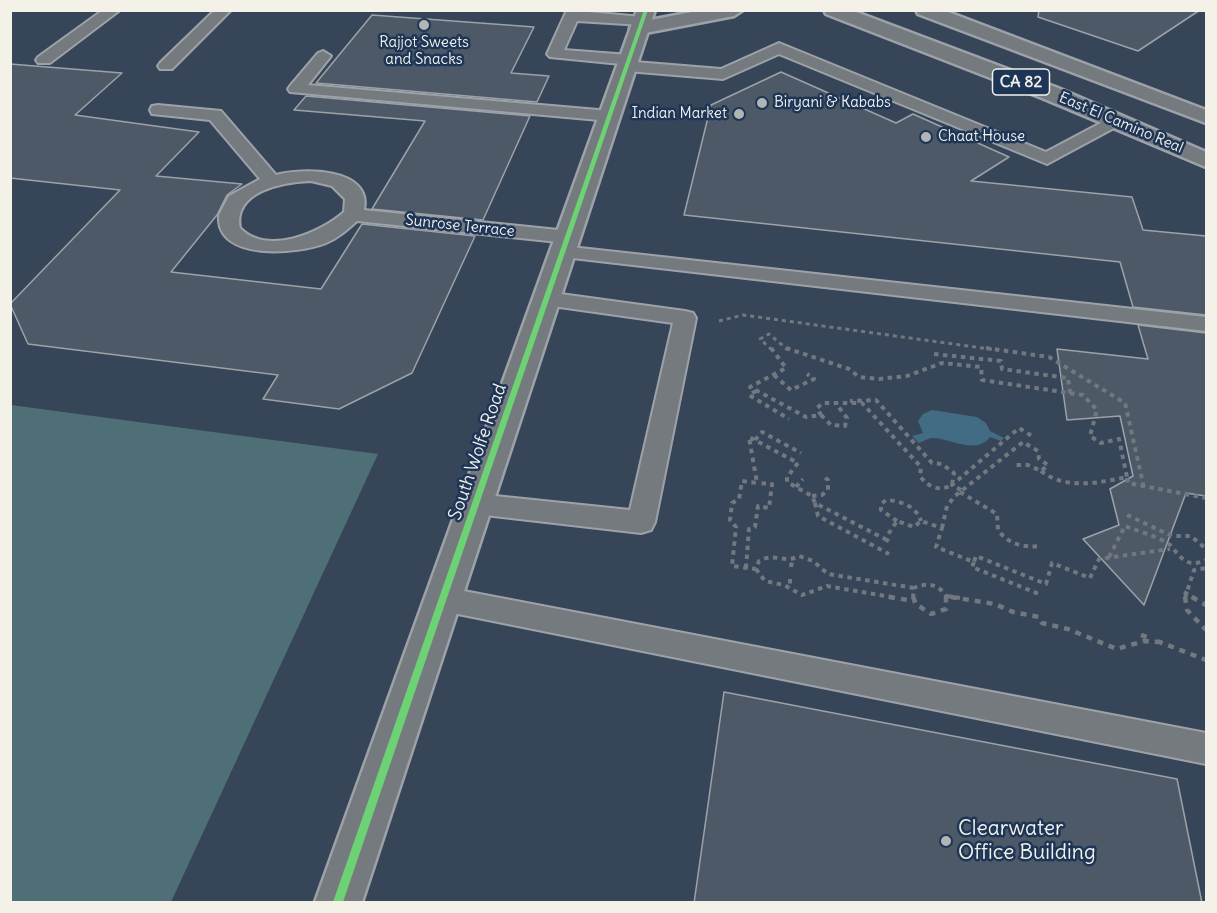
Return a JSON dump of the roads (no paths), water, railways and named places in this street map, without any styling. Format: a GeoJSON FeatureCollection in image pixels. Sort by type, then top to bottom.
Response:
{"type":"FeatureCollection","features":[{"type":"Feature","properties":{"kind":"main road"},"geometry":{"type":"LineString","coordinates":[[643,20],[734,10]]}},
{"type":"Feature","properties":{"kind":"main road","name":"East El Camino Real"},"geometry":{"type":"LineString","coordinates":[[816,10],[834,11],[1118,122],[1206,160]]}},
{"type":"Feature","properties":{"kind":"main road","name":"East El Camino Real"},"geometry":{"type":"LineString","coordinates":[[925,10],[1202,113]]}},
{"type":"Feature","properties":{"kind":"main road","name":"South Wolfe Road"},"geometry":{"type":"LineString","coordinates":[[338,903],[643,20]]}},
{"type":"Feature","properties":{"kind":"lane"},"geometry":{"type":"LineString","coordinates":[[44,60],[113,10]]}},
{"type":"Feature","properties":{"kind":"lane"},"geometry":{"type":"LineString","coordinates":[[166,66],[224,10]]}},
{"type":"Feature","properties":{"kind":"lane"},"geometry":{"type":"LineString","coordinates":[[643,20],[573,13],[555,54],[723,74],[779,48],[1047,159],[1118,122]]}},
{"type":"Feature","properties":{"kind":"lane"},"geometry":{"type":"LineString","coordinates":[[323,56],[296,88],[610,116]]}},
{"type":"Feature","properties":{"kind":"lane"},"geometry":{"type":"LineString","coordinates":[[158,110],[215,115],[271,181]]}},
{"type":"Feature","properties":{"kind":"lane"},"geometry":{"type":"LineString","coordinates":[[310,176],[330,179],[345,186],[354,197],[355,208],[352,215],[336,230],[316,240],[293,246],[264,246],[246,242],[233,233],[227,223],[229,210],[237,199],[252,189],[271,181],[310,176]]}},
{"type":"Feature","properties":{"kind":"lane","name":"Sunrose Terrace"},"geometry":{"type":"LineString","coordinates":[[352,215],[731,269],[1206,324]]}},
{"type":"Feature","properties":{"kind":"lane"},"geometry":{"type":"LineString","coordinates":[[476,504],[641,522],[685,318],[546,299]]}},
{"type":"Feature","properties":{"kind":"lane"},"geometry":{"type":"LineString","coordinates":[[443,599],[1206,749]]}},
{"type":"Feature","properties":{"kind":"water"},"geometry":{"type":"Polygon","coordinates":[[[932,410],[977,417],[986,423],[990,431],[1004,438],[1001,441],[990,437],[984,443],[976,445],[934,438],[919,443],[912,436],[923,433],[918,421],[923,414],[932,410]]]}},
{"type":"Feature","properties":{"kind":"place","name":"Rajjot Sweets and Snacks"},"geometry":{"type":"Point","coordinates":[424,25]}},
{"type":"Feature","properties":{"kind":"place","name":"Biryani & Kababs"},"geometry":{"type":"Point","coordinates":[762,103]}},
{"type":"Feature","properties":{"kind":"place","name":"Indian Market"},"geometry":{"type":"Point","coordinates":[739,114]}},
{"type":"Feature","properties":{"kind":"place","name":"Chaat House"},"geometry":{"type":"Point","coordinates":[926,137]}},
{"type":"Feature","properties":{"kind":"place","name":"Clearwater Office Building"},"geometry":{"type":"Point","coordinates":[946,841]}}]}
